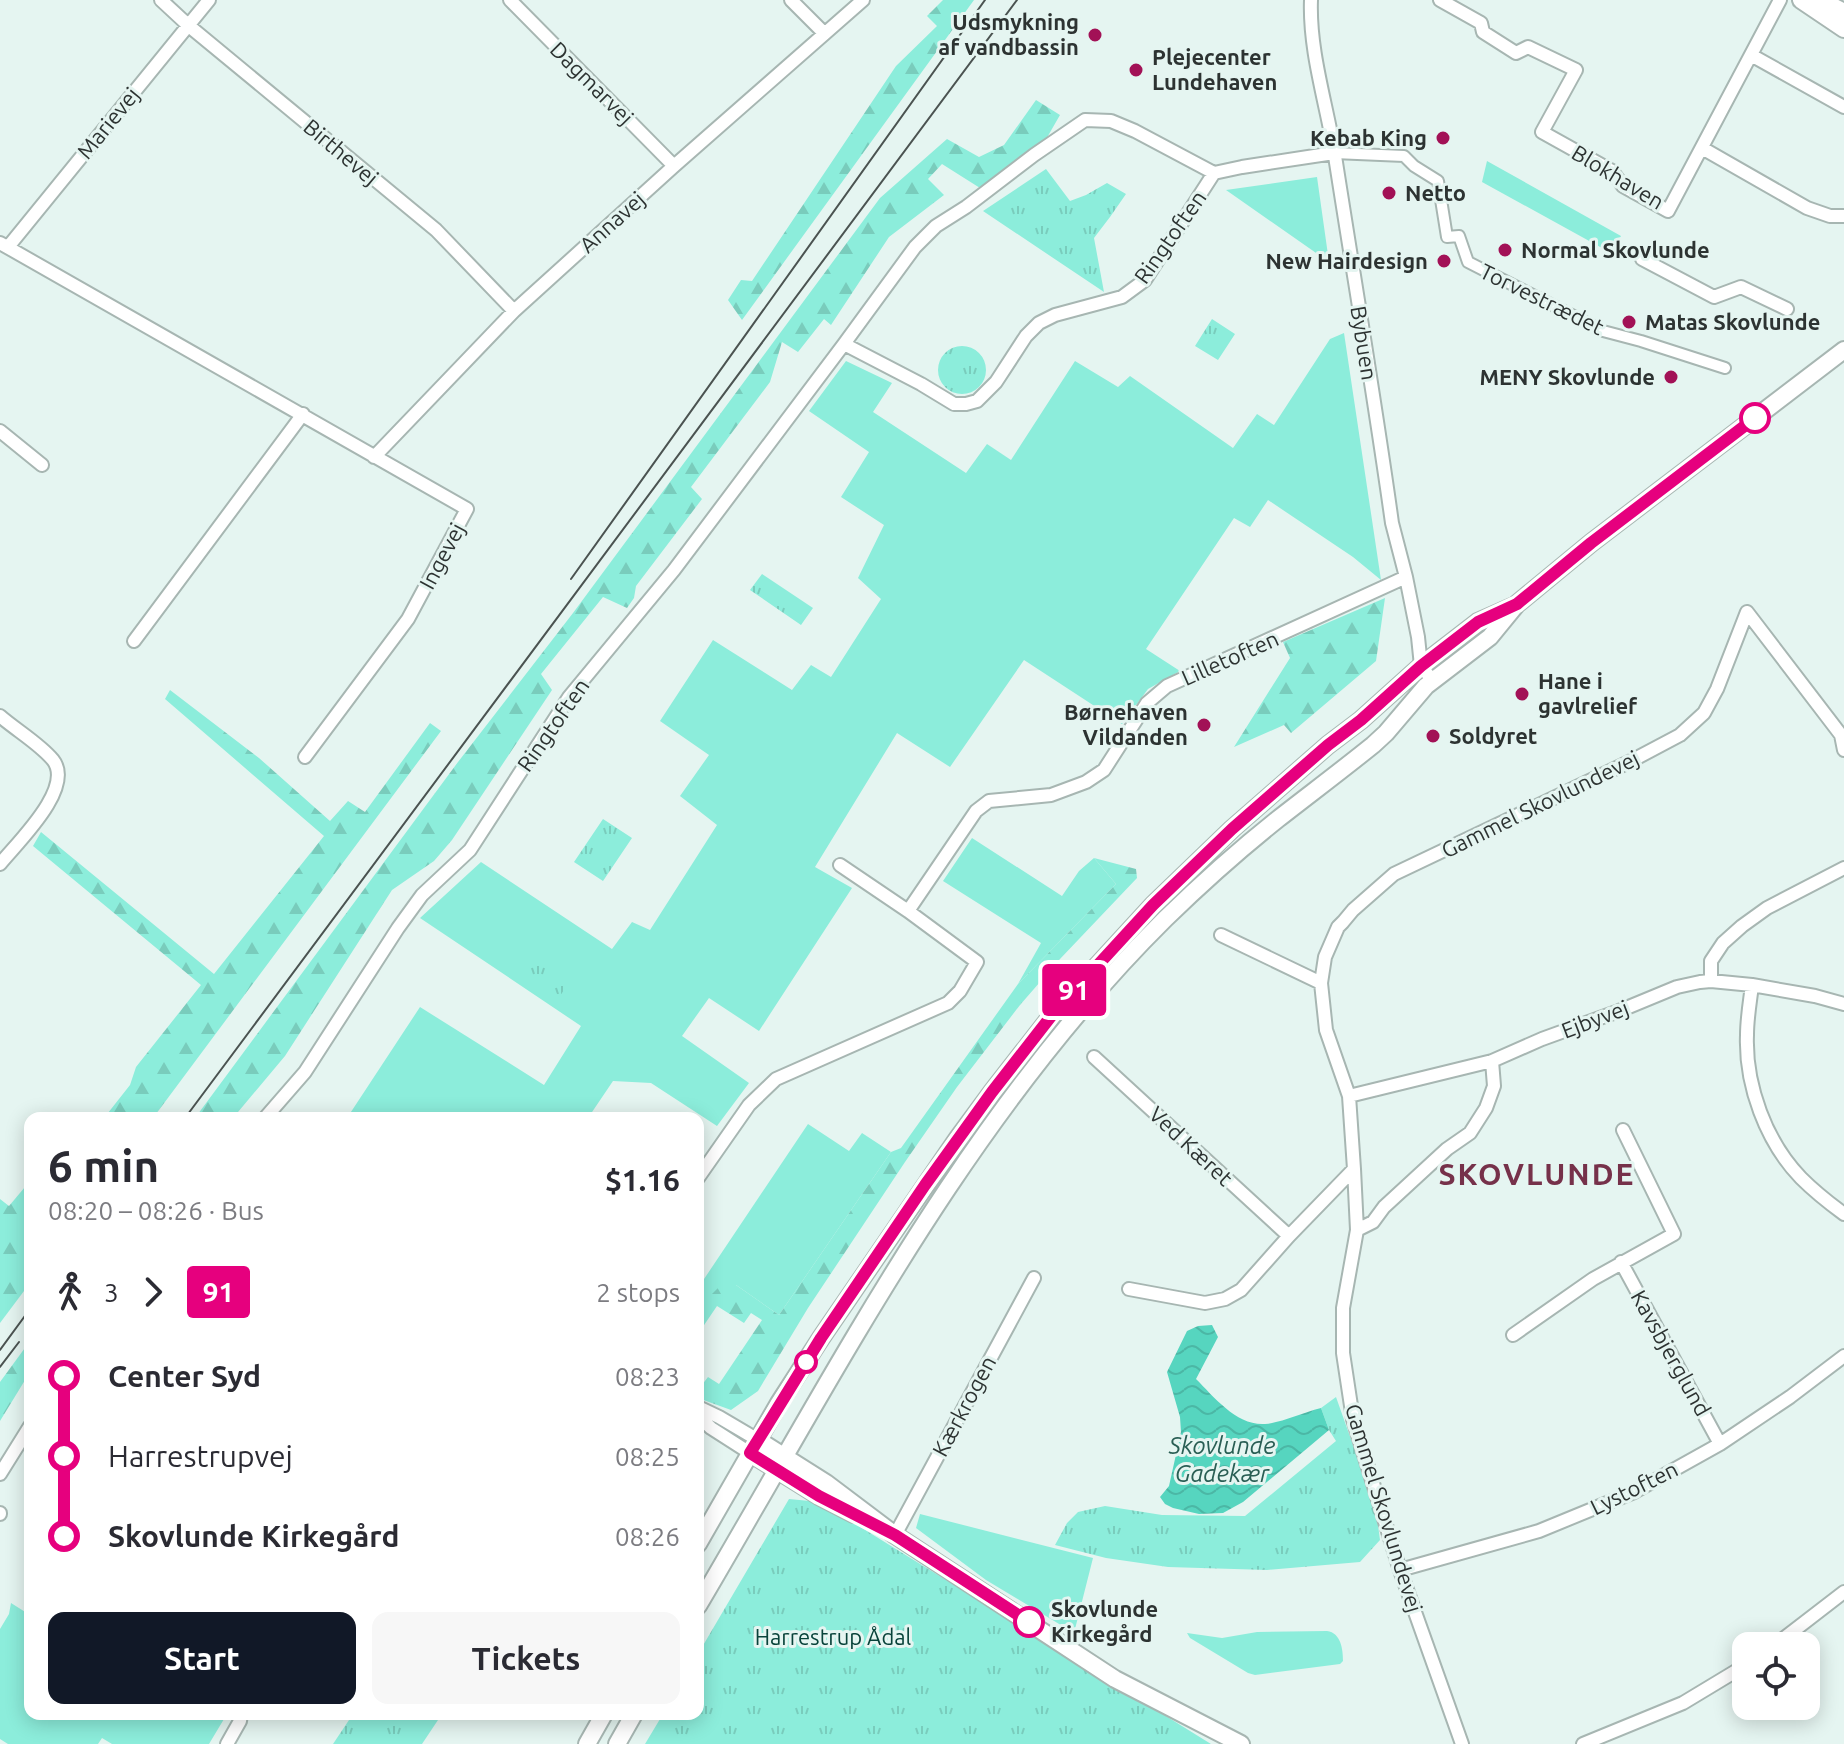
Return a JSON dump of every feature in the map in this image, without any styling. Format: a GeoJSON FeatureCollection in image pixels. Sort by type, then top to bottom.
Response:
{"type":"FeatureCollection","features":[{"type":"Feature","properties":{"kind":"street","name":"Birthevej"},"geometry":{"type":"LineString","coordinates":[[161,0],[436,230],[514,311]]}},
{"type":"Feature","properties":{"kind":"street","name":"Marievej"},"geometry":{"type":"LineString","coordinates":[[4,245],[209,0]]}},
{"type":"Feature","properties":{"kind":"street","name":"Dagmarvej"},"geometry":{"type":"LineString","coordinates":[[510,0],[674,166]]}},
{"type":"Feature","properties":{"kind":"street"},"geometry":{"type":"LineString","coordinates":[[791,0],[824,33]]}},
{"type":"Feature","properties":{"kind":"street","name":"Annavej"},"geometry":{"type":"LineString","coordinates":[[374,457],[514,311],[863,0]]}},
{"type":"Feature","properties":{"kind":"street","name":"Bybuen"},"geometry":{"type":"LineString","coordinates":[[1311,0],[1315,53],[1334,153],[1392,523],[1406,577],[1421,666]]}},
{"type":"Feature","properties":{"kind":"street","name":"Blokhaven"},"geometry":{"type":"LineString","coordinates":[[1440,0],[1481,23],[1483,32],[1516,53],[1528,47],[1576,70],[1542,132],[1612,171],[1623,186],[1668,211],[1780,0]]}},
{"type":"Feature","properties":{"kind":"street"},"geometry":{"type":"LineString","coordinates":[[1801,0],[1844,29]]}},
{"type":"Feature","properties":{"kind":"street"},"geometry":{"type":"LineString","coordinates":[[1821,0],[1844,12]]}},
{"type":"Feature","properties":{"kind":"street"},"geometry":{"type":"LineString","coordinates":[[1751,55],[1844,107]]}},
{"type":"Feature","properties":{"kind":"street","name":"Ringtoften"},"geometry":{"type":"LineString","coordinates":[[276,1112],[422,895],[470,850],[569,697],[674,570],[915,247],[936,226],[1085,120],[1111,121],[1214,173],[1334,153]]}},
{"type":"Feature","properties":{"kind":"street"},"geometry":{"type":"LineString","coordinates":[[1702,148],[1807,208],[1830,216],[1844,216]]}},
{"type":"Feature","properties":{"kind":"street","name":"Torvestrædet"},"geometry":{"type":"LineString","coordinates":[[1334,153],[1404,156],[1438,181],[1447,237],[1459,236],[1468,262],[1603,331],[1725,368]]}},
{"type":"Feature","properties":{"kind":"street","name":"Ringtoften"},"geometry":{"type":"LineString","coordinates":[[844,344],[954,404],[977,401],[996,382],[1026,336],[1039,323],[1055,315],[1122,297],[1145,280],[1214,173]]}},
{"type":"Feature","properties":{"kind":"street","name":"Ingevej"},"geometry":{"type":"LineString","coordinates":[[4,245],[467,509],[408,619],[305,757]]}},
{"type":"Feature","properties":{"kind":"street"},"geometry":{"type":"LineString","coordinates":[[1642,259],[1714,297],[1741,287],[1787,309]]}},
{"type":"Feature","properties":{"kind":"street"},"geometry":{"type":"LineString","coordinates":[[704,1596],[891,1276],[949,1183],[1006,1103],[1068,1025],[1175,910],[1250,842],[1380,739],[1419,694],[1490,637],[1517,604],[1591,543],[1844,350]]}},
{"type":"Feature","properties":{"kind":"street"},"geometry":{"type":"LineString","coordinates":[[134,641],[303,414]]}},
{"type":"Feature","properties":{"kind":"street"},"geometry":{"type":"LineString","coordinates":[[0,431],[42,465]]}},
{"type":"Feature","properties":{"kind":"street","name":"Lilletoften"},"geometry":{"type":"LineString","coordinates":[[908,911],[976,811],[989,801],[1051,795],[1086,782],[1104,770],[1147,703],[1167,686],[1406,577]]}},
{"type":"Feature","properties":{"kind":"street"},"geometry":{"type":"LineString","coordinates":[[704,1534],[821,1338],[925,1185],[1052,1015],[1106,954],[1200,858],[1276,790],[1421,666],[1478,622],[1517,604]]}},
{"type":"Feature","properties":{"kind":"street","name":"Gammel Skovlundevej"},"geometry":{"type":"LineString","coordinates":[[1462,1744],[1400,1570],[1353,1419],[1343,1353],[1343,1308],[1357,1230],[1354,1169],[1349,1096],[1326,1030],[1321,983],[1325,957],[1338,927],[1394,874],[1680,735],[1704,713],[1717,689],[1747,612],[1841,735],[1844,750]]}},
{"type":"Feature","properties":{"kind":"street"},"geometry":{"type":"LineString","coordinates":[[1421,666],[1433,681]]}},
{"type":"Feature","properties":{"kind":"street"},"geometry":{"type":"LineString","coordinates":[[0,716],[54,762],[59,773],[55,792],[44,811],[0,864]]}},
{"type":"Feature","properties":{"kind":"street"},"geometry":{"type":"LineString","coordinates":[[704,1169],[749,1105],[776,1079],[948,1003],[960,991],[977,962],[840,865]]}},
{"type":"Feature","properties":{"kind":"street"},"geometry":{"type":"LineString","coordinates":[[1711,981],[1711,961],[1723,943],[1742,926],[1767,908],[1844,868]]}},
{"type":"Feature","properties":{"kind":"street"},"geometry":{"type":"LineString","coordinates":[[1221,935],[1321,983]]}},
{"type":"Feature","properties":{"kind":"street","name":"Ejbyvej"},"geometry":{"type":"LineString","coordinates":[[1349,1096],[1492,1061],[1677,987],[1711,981],[1752,985],[1844,1004]]}},
{"type":"Feature","properties":{"kind":"street"},"geometry":{"type":"LineString","coordinates":[[1752,985],[1747,1037],[1750,1075],[1760,1111],[1777,1146],[1799,1176],[1844,1214]]}},
{"type":"Feature","properties":{"kind":"street","name":"Ved Kæret"},"geometry":{"type":"LineString","coordinates":[[1094,1057],[1289,1236]]}},
{"type":"Feature","properties":{"kind":"street"},"geometry":{"type":"LineString","coordinates":[[1357,1230],[1373,1222],[1384,1207],[1424,1170],[1470,1133],[1486,1108],[1494,1086],[1492,1061]]}},
{"type":"Feature","properties":{"kind":"street"},"geometry":{"type":"LineString","coordinates":[[1513,1335],[1593,1279],[1674,1234],[1623,1130]]}},
{"type":"Feature","properties":{"kind":"street"},"geometry":{"type":"LineString","coordinates":[[1129,1289],[1205,1303],[1225,1299],[1241,1290],[1354,1169]]}},
{"type":"Feature","properties":{"kind":"street","name":"Kavsbjerglund"},"geometry":{"type":"LineString","coordinates":[[1621,1262],[1720,1444]]}},
{"type":"Feature","properties":{"kind":"street","name":"Kærkrogen"},"geometry":{"type":"LineString","coordinates":[[895,1535],[1034,1278]]}},
{"type":"Feature","properties":{"kind":"street","name":"Lystoften"},"geometry":{"type":"LineString","coordinates":[[1400,1570],[1539,1531],[1634,1492],[1720,1444],[1844,1356]]}},
{"type":"Feature","properties":{"kind":"street"},"geometry":{"type":"LineString","coordinates":[[704,1410],[728,1422],[754,1446],[781,1464],[826,1483],[895,1535],[1115,1679],[1241,1744]]}},
{"type":"Feature","properties":{"kind":"street"},"geometry":{"type":"LineString","coordinates":[[704,1422],[711,1428],[754,1446]]}},
{"type":"Feature","properties":{"kind":"street"},"geometry":{"type":"LineString","coordinates":[[0,1474],[24,1436]]}},
{"type":"Feature","properties":{"kind":"street"},"geometry":{"type":"LineString","coordinates":[[1792,1632],[1844,1592]]}},
{"type":"Feature","properties":{"kind":"street"},"geometry":{"type":"LineString","coordinates":[[1583,1744],[1683,1703],[1732,1673]]}},
{"type":"Feature","properties":{"kind":"street"},"geometry":{"type":"LineString","coordinates":[[227,1744],[240,1720]]}},
{"type":"Feature","properties":{"kind":"street"},"geometry":{"type":"LineString","coordinates":[[587,1744],[601,1720]]}},
{"type":"Feature","properties":{"kind":"street"},"geometry":{"type":"LineString","coordinates":[[617,1744],[631,1720]]}},
{"type":"Feature","properties":{"kind":"green space"},"geometry":{"type":"Polygon","coordinates":[[[943,0],[974,0],[742,320],[728,300],[741,280],[752,281],[896,66],[937,26],[927,16],[943,0]]]}},
{"type":"Feature","properties":{"kind":"green space"},"geometry":{"type":"Polygon","coordinates":[[[1036,100],[1060,115],[1041,148],[980,188],[942,164],[928,179],[944,195],[889,237],[831,325],[824,319],[798,352],[782,342],[770,382],[691,487],[702,499],[636,586],[634,598],[627,608],[603,597],[541,674],[552,690],[452,840],[434,861],[392,890],[285,1056],[238,1112],[199,1112],[880,198],[947,139],[979,157],[1004,145],[1036,100]]]}},
{"type":"Feature","properties":{"kind":"green space"},"geometry":{"type":"Polygon","coordinates":[[[1487,161],[1621,236],[1611,253],[1482,182],[1487,161]]]}},
{"type":"Feature","properties":{"kind":"green space"},"geometry":{"type":"Polygon","coordinates":[[[1046,169],[1070,201],[1107,183],[1126,194],[1094,238],[1104,292],[983,211],[1046,169]]]}},
{"type":"Feature","properties":{"kind":"green space"},"geometry":{"type":"Polygon","coordinates":[[[1317,177],[1329,262],[1226,190],[1317,177]]]}},
{"type":"Feature","properties":{"kind":"green space"},"geometry":{"type":"Polygon","coordinates":[[[1212,319],[1235,334],[1218,360],[1195,346],[1212,319]]]}},
{"type":"Feature","properties":{"kind":"green space"},"geometry":{"type":"Polygon","coordinates":[[[1344,333],[1381,580],[1353,557],[1268,500],[1250,527],[1234,518],[1146,649],[1180,671],[1148,689],[1122,724],[1024,660],[950,767],[897,733],[815,867],[852,888],[759,1031],[709,998],[682,1036],[749,1083],[717,1126],[704,1118],[704,1112],[696,1112],[651,1083],[613,1081],[592,1112],[351,1112],[420,1007],[544,1085],[581,1026],[420,918],[481,862],[612,949],[632,922],[650,930],[717,825],[680,796],[709,755],[660,721],[713,640],[792,690],[811,665],[831,677],[881,599],[858,578],[884,525],[841,497],[869,452],[809,411],[846,361],[892,383],[873,412],[966,473],[987,444],[1011,460],[1075,361],[1118,387],[1130,376],[1233,448],[1257,414],[1274,425],[1330,339],[1344,333]]]}},
{"type":"Feature","properties":{"kind":"green space"},"geometry":{"type":"Polygon","coordinates":[[[962,346],[971,347],[979,353],[985,361],[985,379],[979,387],[971,393],[962,394],[953,393],[945,387],[939,379],[938,370],[939,361],[945,353],[953,347],[962,346]]]}},
{"type":"Feature","properties":{"kind":"green space"},"geometry":{"type":"Polygon","coordinates":[[[762,574],[813,608],[801,625],[750,590],[762,574]]]}},
{"type":"Feature","properties":{"kind":"green space"},"geometry":{"type":"Polygon","coordinates":[[[1385,598],[1376,661],[1291,733],[1284,725],[1234,747],[1290,658],[1283,642],[1385,598]]]}},
{"type":"Feature","properties":{"kind":"green space"},"geometry":{"type":"Polygon","coordinates":[[[170,690],[259,758],[330,821],[348,801],[365,812],[430,723],[441,731],[157,1112],[109,1112],[130,1085],[136,1067],[201,985],[33,846],[41,832],[214,974],[324,836],[165,699],[170,690]]]}},
{"type":"Feature","properties":{"kind":"green space"},"geometry":{"type":"Polygon","coordinates":[[[603,819],[632,838],[603,881],[574,862],[603,819]]]}},
{"type":"Feature","properties":{"kind":"green space"},"geometry":{"type":"Polygon","coordinates":[[[972,838],[1062,896],[1079,871],[1094,858],[1116,884],[1018,984],[1041,943],[943,881],[972,838]]]}},
{"type":"Feature","properties":{"kind":"green space"},"geometry":{"type":"Polygon","coordinates":[[[1094,858],[1136,869],[1137,878],[1020,1005],[957,1087],[808,1308],[758,1391],[731,1410],[704,1400],[704,1382],[708,1377],[719,1384],[762,1320],[751,1313],[744,1323],[717,1306],[704,1325],[704,1302],[724,1282],[736,1285],[779,1315],[891,1152],[901,1148],[1018,984],[1116,884],[1094,858]]]}},
{"type":"Feature","properties":{"kind":"green space"},"geometry":{"type":"Polygon","coordinates":[[[534,946],[575,973],[560,996],[520,969],[534,946]]]}},
{"type":"Feature","properties":{"kind":"green space"},"geometry":{"type":"Polygon","coordinates":[[[808,1124],[849,1151],[862,1133],[891,1152],[779,1315],[736,1285],[704,1304],[704,1279],[808,1124]]]}},
{"type":"Feature","properties":{"kind":"green space"},"geometry":{"type":"Polygon","coordinates":[[[24,1188],[24,1291],[0,1323],[0,1199],[9,1206],[24,1188]]]}},
{"type":"Feature","properties":{"kind":"green space"},"geometry":{"type":"Polygon","coordinates":[[[24,1349],[24,1382],[0,1421],[0,1382],[24,1349]]]}},
{"type":"Feature","properties":{"kind":"green space"},"geometry":{"type":"Polygon","coordinates":[[[1336,1397],[1376,1510],[1380,1540],[1360,1562],[1267,1570],[1168,1567],[1106,1558],[1055,1545],[1067,1523],[1078,1512],[1105,1506],[1162,1515],[1245,1516],[1336,1441],[1321,1408],[1336,1397]]]}},
{"type":"Feature","properties":{"kind":"green space","name":"Harrestrup Ådal"},"geometry":{"type":"Polygon","coordinates":[[[789,1499],[820,1502],[1211,1744],[645,1744],[659,1720],[704,1720],[704,1644],[789,1499]]]}},
{"type":"Feature","properties":{"kind":"green space"},"geometry":{"type":"Polygon","coordinates":[[[920,1514],[1093,1558],[1074,1633],[986,1580],[916,1528],[920,1514]]]}},
{"type":"Feature","properties":{"kind":"green space"},"geometry":{"type":"Polygon","coordinates":[[[11,1603],[24,1611],[24,1720],[223,1720],[209,1744],[112,1744],[102,1738],[98,1744],[8,1744],[0,1739],[0,1629],[9,1614],[11,1603]]]}},
{"type":"Feature","properties":{"kind":"green space"},"geometry":{"type":"Polygon","coordinates":[[[1257,1632],[1332,1632],[1340,1642],[1343,1661],[1340,1664],[1255,1675],[1190,1638],[1187,1633],[1222,1638],[1257,1632]]]}},
{"type":"Feature","properties":{"kind":"green space"},"geometry":{"type":"Polygon","coordinates":[[[349,1720],[438,1720],[422,1744],[333,1744],[349,1720]]]}},
{"type":"Feature","properties":{"kind":"water","name":"Skovlunde Gadekær"},"geometry":{"type":"Polygon","coordinates":[[[1212,1325],[1218,1337],[1196,1379],[1218,1402],[1245,1420],[1265,1424],[1321,1408],[1329,1430],[1243,1502],[1223,1513],[1199,1514],[1173,1508],[1160,1497],[1169,1486],[1181,1432],[1180,1417],[1167,1372],[1187,1331],[1212,1325]]]}},
{"type":"Feature","properties":{"kind":"tram line"},"geometry":{"type":"LineString","coordinates":[[571,579],[985,0]]}},
{"type":"Feature","properties":{"kind":"tram line"},"geometry":{"type":"LineString","coordinates":[[189,1112],[1017,0]]}},
{"type":"Feature","properties":{"kind":"tram line"},"geometry":{"type":"LineString","coordinates":[[0,1350],[24,1317]]}},
{"type":"Feature","properties":{"kind":"tram line"},"geometry":{"type":"LineString","coordinates":[[0,1367],[19,1342]]}},
{"type":"Feature","properties":{"kind":"bus line","name":"91"},"geometry":{"type":"LineString","coordinates":[[1029,1622],[895,1535],[819,1496],[750,1453],[779,1403],[925,1185],[992,1092],[1052,1015],[1153,905],[1232,829],[1421,666],[1478,622],[1517,604],[1591,543],[1755,418]]}},
{"type":"Feature","properties":{"kind":"place","name":"Udsmykning af vandbassin"},"geometry":{"type":"Point","coordinates":[1095,35]}},
{"type":"Feature","properties":{"kind":"place","name":"Plejecenter Lundehaven"},"geometry":{"type":"Point","coordinates":[1136,70]}},
{"type":"Feature","properties":{"kind":"place","name":"Kebab King"},"geometry":{"type":"Point","coordinates":[1443,138]}},
{"type":"Feature","properties":{"kind":"place","name":"Netto"},"geometry":{"type":"Point","coordinates":[1389,193]}},
{"type":"Feature","properties":{"kind":"place","name":"Normal Skovlunde"},"geometry":{"type":"Point","coordinates":[1505,250]}},
{"type":"Feature","properties":{"kind":"place","name":"New Hairdesign"},"geometry":{"type":"Point","coordinates":[1444,261]}},
{"type":"Feature","properties":{"kind":"place","name":"Matas Skovlunde"},"geometry":{"type":"Point","coordinates":[1629,322]}},
{"type":"Feature","properties":{"kind":"place","name":"MENY Skovlunde"},"geometry":{"type":"Point","coordinates":[1671,377]}},
{"type":"Feature","properties":{"kind":"place","name":"Hane i gavlrelief"},"geometry":{"type":"Point","coordinates":[1522,694]}},
{"type":"Feature","properties":{"kind":"place","name":"Børnehaven Vildanden"},"geometry":{"type":"Point","coordinates":[1204,725]}},
{"type":"Feature","properties":{"kind":"place","name":"Soldyret"},"geometry":{"type":"Point","coordinates":[1433,736]}},
{"type":"Feature","properties":{"kind":"place","name":"Skovlunde Kirkegård"},"geometry":{"type":"Point","coordinates":[1029,1622]}},
{"type":"Feature","properties":{"kind":"district","name":"SKOVLUNDE"},"geometry":{"type":"Point","coordinates":[1537,1175]}}]}
